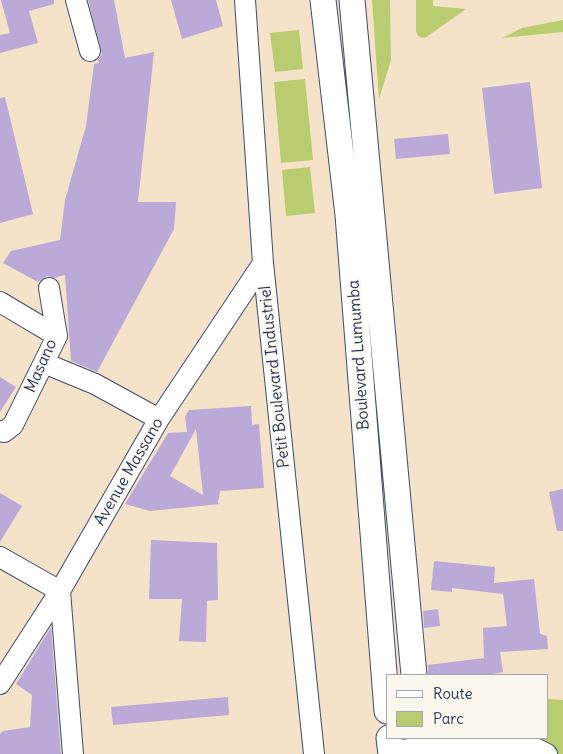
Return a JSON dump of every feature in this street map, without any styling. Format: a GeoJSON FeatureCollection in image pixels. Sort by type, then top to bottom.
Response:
{"type":"FeatureCollection","features":[{"type":"Feature","properties":{"kind":"main road","name":"Boulevard Lumumba"},"geometry":{"type":"LineString","coordinates":[[323,0],[347,206],[386,698]]}},
{"type":"Feature","properties":{"kind":"main road","name":"Boulevard Lumumba"},"geometry":{"type":"LineString","coordinates":[[352,0],[414,674]]}},
{"type":"Feature","properties":{"kind":"street"},"geometry":{"type":"LineString","coordinates":[[76,0],[90,50]]}},
{"type":"Feature","properties":{"kind":"street","name":"Petit Boulevard Industriel"},"geometry":{"type":"LineString","coordinates":[[245,0],[263,263],[314,754]]}},
{"type":"Feature","properties":{"kind":"street","name":"Avenue Massano"},"geometry":{"type":"LineString","coordinates":[[0,684],[60,591],[159,419],[263,263]]}},
{"type":"Feature","properties":{"kind":"street","name":"Masano"},"geometry":{"type":"LineString","coordinates":[[0,431],[4,432],[13,425],[57,336],[49,288]]}},
{"type":"Feature","properties":{"kind":"street"},"geometry":{"type":"LineString","coordinates":[[0,302],[57,336]]}},
{"type":"Feature","properties":{"kind":"street"},"geometry":{"type":"LineString","coordinates":[[44,363],[95,384],[159,419]]}},
{"type":"Feature","properties":{"kind":"street"},"geometry":{"type":"LineString","coordinates":[[0,557],[60,591],[73,754]]}},
{"type":"Feature","properties":{"kind":"street"},"geometry":{"type":"LineString","coordinates":[[390,747],[520,746],[535,748],[547,754]]}},
{"type":"Feature","properties":{"kind":"green space"},"geometry":{"type":"Polygon","coordinates":[[[372,0],[390,0],[391,60],[379,99],[372,0]]]}},
{"type":"Feature","properties":{"kind":"green space"},"geometry":{"type":"Polygon","coordinates":[[[416,0],[433,0],[433,6],[466,9],[425,38],[418,36],[416,31],[416,0]]]}},
{"type":"Feature","properties":{"kind":"green space"},"geometry":{"type":"Polygon","coordinates":[[[563,20],[563,32],[502,38],[522,28],[563,20]]]}},
{"type":"Feature","properties":{"kind":"green space"},"geometry":{"type":"Polygon","coordinates":[[[299,30],[303,69],[275,72],[270,33],[299,30]]]}},
{"type":"Feature","properties":{"kind":"green space"},"geometry":{"type":"Polygon","coordinates":[[[305,79],[313,160],[281,163],[274,82],[305,79]]]}},
{"type":"Feature","properties":{"kind":"green space"},"geometry":{"type":"Polygon","coordinates":[[[310,167],[315,213],[286,216],[282,170],[310,167]]]}},
{"type":"Feature","properties":{"kind":"green space"},"geometry":{"type":"Polygon","coordinates":[[[548,699],[563,700],[563,754],[539,754],[538,739],[548,739],[548,699]]]}},
{"type":"Feature","properties":{"kind":"building"},"geometry":{"type":"Polygon","coordinates":[[[1,0],[54,0],[54,4],[29,11],[38,43],[0,53],[0,35],[10,33],[1,0]]]}},
{"type":"Feature","properties":{"kind":"building"},"geometry":{"type":"Polygon","coordinates":[[[88,0],[114,0],[125,58],[154,52],[138,202],[176,202],[174,229],[97,372],[71,361],[65,275],[54,278],[47,276],[38,282],[3,263],[11,251],[60,240],[65,200],[86,126],[94,64],[99,63],[98,60],[102,54],[88,0]]]}},
{"type":"Feature","properties":{"kind":"building"},"geometry":{"type":"Polygon","coordinates":[[[171,0],[216,0],[223,26],[182,39],[171,0]]]}},
{"type":"Feature","properties":{"kind":"building"},"geometry":{"type":"Polygon","coordinates":[[[530,82],[542,188],[494,194],[482,88],[530,82]]]}},
{"type":"Feature","properties":{"kind":"building"},"geometry":{"type":"Polygon","coordinates":[[[5,97],[33,214],[0,223],[0,98],[5,97]]]}},
{"type":"Feature","properties":{"kind":"building"},"geometry":{"type":"Polygon","coordinates":[[[448,134],[450,154],[396,159],[394,139],[448,134]]]}},
{"type":"Feature","properties":{"kind":"building"},"geometry":{"type":"Polygon","coordinates":[[[0,377],[16,387],[0,412],[0,377]]]}},
{"type":"Feature","properties":{"kind":"building"},"geometry":{"type":"Polygon","coordinates":[[[251,406],[252,425],[259,424],[264,488],[220,491],[218,503],[220,504],[150,511],[125,504],[168,433],[187,432],[185,417],[189,410],[251,406]],[[196,429],[170,476],[203,495],[196,429]]]}},
{"type":"Feature","properties":{"kind":"building"},"geometry":{"type":"Polygon","coordinates":[[[563,489],[563,531],[557,531],[549,492],[563,489]]]}},
{"type":"Feature","properties":{"kind":"building"},"geometry":{"type":"Polygon","coordinates":[[[0,493],[22,506],[0,542],[0,493]]]}},
{"type":"Feature","properties":{"kind":"building"},"geometry":{"type":"Polygon","coordinates":[[[151,540],[217,543],[218,600],[207,601],[206,642],[179,641],[182,599],[149,599],[151,540]]]}},
{"type":"Feature","properties":{"kind":"building"},"geometry":{"type":"Polygon","coordinates":[[[434,561],[495,567],[494,583],[534,579],[540,634],[547,636],[548,649],[500,652],[503,672],[492,674],[428,674],[428,665],[484,658],[483,628],[507,626],[503,594],[452,588],[452,592],[431,590],[434,561]]]}},
{"type":"Feature","properties":{"kind":"building"},"geometry":{"type":"Polygon","coordinates":[[[438,609],[440,626],[424,628],[423,611],[438,609]]]}},
{"type":"Feature","properties":{"kind":"building"},"geometry":{"type":"Polygon","coordinates":[[[51,627],[61,754],[0,754],[0,734],[3,731],[30,727],[32,695],[16,684],[51,627]]]}},
{"type":"Feature","properties":{"kind":"building"},"geometry":{"type":"Polygon","coordinates":[[[228,697],[229,715],[113,725],[111,707],[228,697]]]}}]}
